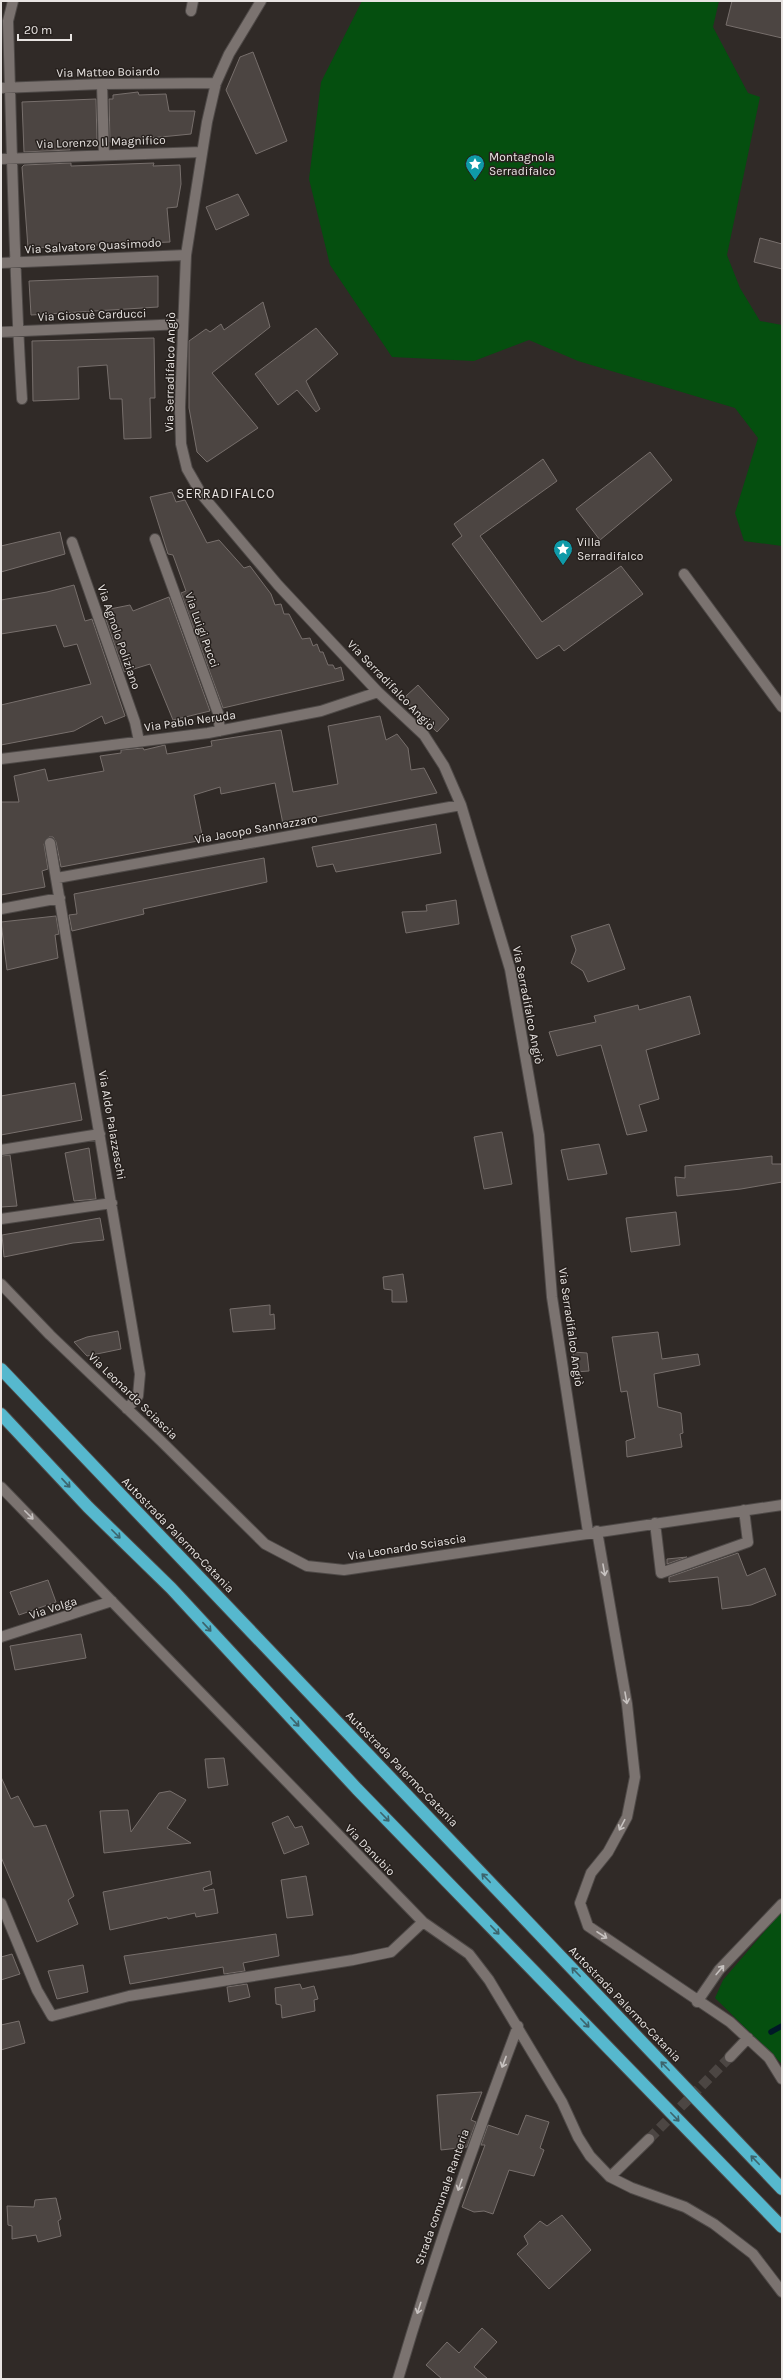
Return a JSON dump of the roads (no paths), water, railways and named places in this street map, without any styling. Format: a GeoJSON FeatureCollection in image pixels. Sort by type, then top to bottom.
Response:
{"type":"FeatureCollection","features":[{"type":"Feature","properties":{"kind":"highway","name":"Autostrada Palermo-Catania"},"geometry":{"type":"LineString","coordinates":[[1,1369],[782,2189]]}},
{"type":"Feature","properties":{"kind":"highway"},"geometry":{"type":"LineString","coordinates":[[1,1414],[46,1462],[171,1588],[357,1789],[782,2227]]}},
{"type":"Feature","properties":{"kind":"highway"},"geometry":{"type":"LineString","coordinates":[[1,1420],[46,1462]]}},
{"type":"Feature","properties":{"kind":"street"},"geometry":{"type":"LineString","coordinates":[[13,1],[8,21],[6,159],[22,399]]}},
{"type":"Feature","properties":{"kind":"street"},"geometry":{"type":"LineString","coordinates":[[191,11],[193,1]]}},
{"type":"Feature","properties":{"kind":"street","name":"Via Serradifalco Angiò"},"geometry":{"type":"LineString","coordinates":[[261,1],[229,54],[216,83],[202,152],[186,255],[180,407],[182,444],[187,470],[202,495],[278,585],[378,692],[424,735],[444,766],[461,805],[510,969],[539,1135],[552,1297],[593,1532],[627,1704],[635,1777],[627,1817],[608,1852],[591,1873],[580,1903],[588,1926],[698,2002],[730,2022],[769,2058],[782,2079]]}},
{"type":"Feature","properties":{"kind":"street","name":"Via Matteo Boiardo"},"geometry":{"type":"LineString","coordinates":[[6,88],[102,84],[216,83]]}},
{"type":"Feature","properties":{"kind":"street"},"geometry":{"type":"LineString","coordinates":[[102,84],[104,155]]}},
{"type":"Feature","properties":{"kind":"street","name":"Via Lorenzo Il Magnifico"},"geometry":{"type":"LineString","coordinates":[[6,159],[202,152]]}},
{"type":"Feature","properties":{"kind":"street","name":"Via Salvatore Quasimodo"},"geometry":{"type":"LineString","coordinates":[[1,263],[186,255]]}},
{"type":"Feature","properties":{"kind":"street","name":"Via Giosuè Carducci"},"geometry":{"type":"LineString","coordinates":[[1,332],[183,324]]}},
{"type":"Feature","properties":{"kind":"street","name":"Via Luigi Pucci"},"geometry":{"type":"LineString","coordinates":[[155,539],[218,713],[220,731]]}},
{"type":"Feature","properties":{"kind":"street","name":"Via Agnolo Poliziano"},"geometry":{"type":"LineString","coordinates":[[72,542],[135,722],[138,741]]}},
{"type":"Feature","properties":{"kind":"street"},"geometry":{"type":"LineString","coordinates":[[684,574],[782,707]]}},
{"type":"Feature","properties":{"kind":"street","name":"Via Pablo Neruda"},"geometry":{"type":"LineString","coordinates":[[1,759],[220,731],[321,711],[378,692]]}},
{"type":"Feature","properties":{"kind":"street","name":"Via Jacopo Sannazzaro"},"geometry":{"type":"LineString","coordinates":[[57,878],[461,805]]}},
{"type":"Feature","properties":{"kind":"street","name":"Via Aldo Palazzeschi"},"geometry":{"type":"LineString","coordinates":[[50,843],[140,1374],[138,1396],[127,1409]]}},
{"type":"Feature","properties":{"kind":"street"},"geometry":{"type":"LineString","coordinates":[[1,909],[60,898]]}},
{"type":"Feature","properties":{"kind":"street"},"geometry":{"type":"LineString","coordinates":[[1,1150],[100,1134]]}},
{"type":"Feature","properties":{"kind":"street"},"geometry":{"type":"LineString","coordinates":[[1,1219],[112,1202]]}},
{"type":"Feature","properties":{"kind":"street","name":"Via Leonardo Sciascia"},"geometry":{"type":"LineString","coordinates":[[1,1284],[50,1335],[265,1544],[307,1566],[344,1570],[782,1505]]}},
{"type":"Feature","properties":{"kind":"street","name":"Via Danubio"},"geometry":{"type":"LineString","coordinates":[[1,1487],[422,1922],[469,1954],[518,2026],[562,2102],[578,2137],[590,2156],[610,2177],[632,2188],[685,2206],[714,2224],[753,2254],[782,2292]]}},
{"type":"Feature","properties":{"kind":"street"},"geometry":{"type":"LineString","coordinates":[[655,1523],[661,1573],[748,1542],[744,1510]]}},
{"type":"Feature","properties":{"kind":"street","name":"Via Volga"},"geometry":{"type":"LineString","coordinates":[[1,1637],[112,1601]]}},
{"type":"Feature","properties":{"kind":"street"},"geometry":{"type":"LineString","coordinates":[[1,1903],[37,1990],[52,2016],[129,1996],[353,1960],[391,1952],[422,1922]]}},
{"type":"Feature","properties":{"kind":"street"},"geometry":{"type":"LineString","coordinates":[[698,2002],[718,1970],[782,1904]]}},
{"type":"Feature","properties":{"kind":"street","name":"Strada comunale Ranteria"},"geometry":{"type":"LineString","coordinates":[[398,2379],[418,2310],[478,2132],[518,2026]]}},
{"type":"Feature","properties":{"kind":"street"},"geometry":{"type":"LineString","coordinates":[[730,2057],[748,2038]]}},
{"type":"Feature","properties":{"kind":"street"},"geometry":{"type":"LineString","coordinates":[[610,2177],[650,2139]]}},
{"type":"Feature","properties":{"kind":"waterway"},"geometry":{"type":"LineString","coordinates":[[771,2032],[782,2026]]}},
{"type":"Feature","properties":{"kind":"tunnel"},"geometry":{"type":"LineString","coordinates":[[649,2139],[730,2057]]}},
{"type":"Feature","properties":{"kind":"place","name":"Montagnola Serradifalco"},"geometry":{"type":"Point","coordinates":[475,181]}},
{"type":"Feature","properties":{"kind":"place","name":"Villa Serradifalco"},"geometry":{"type":"Point","coordinates":[563,566]}},
{"type":"Feature","properties":{"kind":"district","name":"SERRADIFALCO"},"geometry":{"type":"Point","coordinates":[226,493]}}]}
